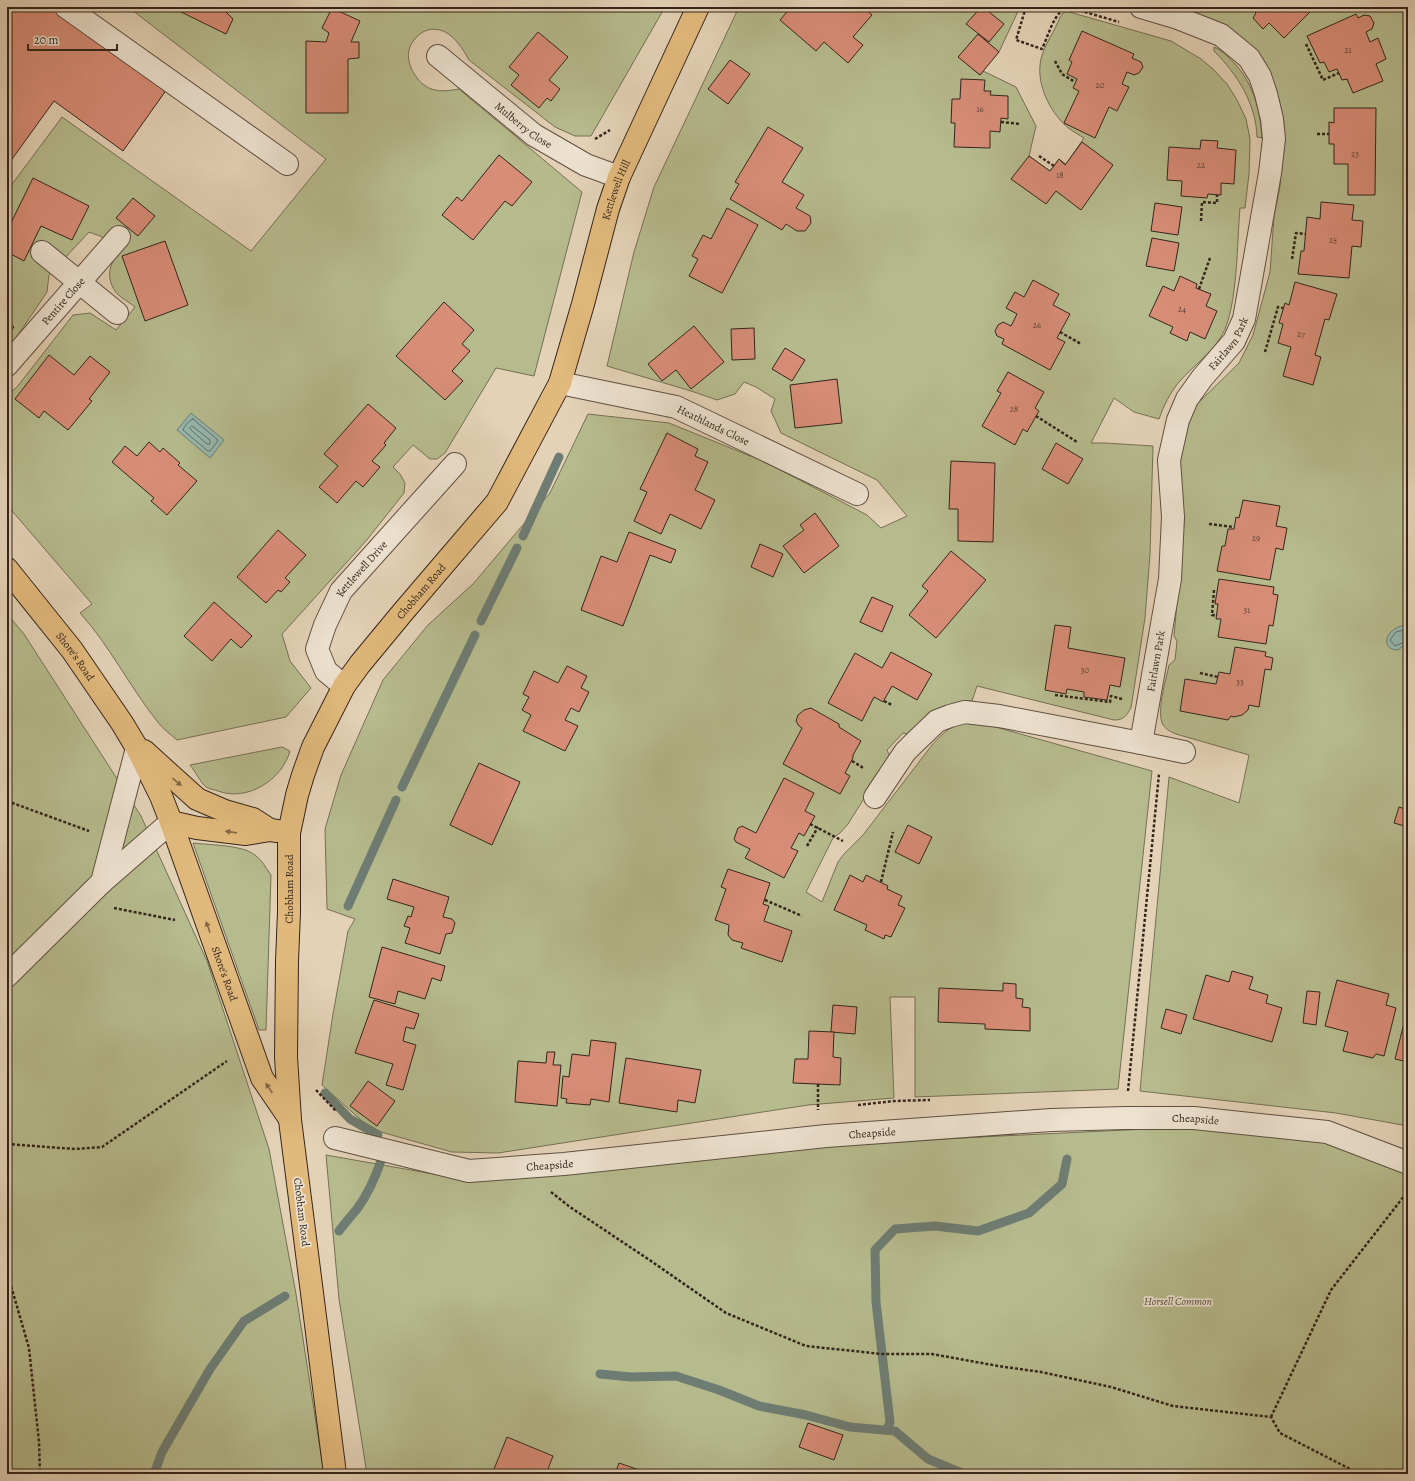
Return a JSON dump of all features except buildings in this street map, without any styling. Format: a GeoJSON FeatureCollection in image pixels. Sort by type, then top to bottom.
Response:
{"type":"FeatureCollection","features":[{"type":"Feature","properties":{"kind":"main road","name":"Kettlewell Hill"},"geometry":{"type":"LineString","coordinates":[[560,383],[583,304],[608,208],[619,177],[698,7]]}},
{"type":"Feature","properties":{"kind":"main road","name":"Chobham Road"},"geometry":{"type":"LineString","coordinates":[[335,1474],[290,1120],[286,1057],[289,912],[279,831],[321,730],[344,686],[360,664],[403,612],[497,502],[560,383]]}},
{"type":"Feature","properties":{"kind":"main road","name":"Shore's Road"},"geometry":{"type":"LineString","coordinates":[[7,569],[72,650],[137,748],[161,796],[171,822],[262,1078],[290,1120]]}},
{"type":"Feature","properties":{"kind":"main road","name":"Shore's Road"},"geometry":{"type":"LineString","coordinates":[[137,748],[147,753],[164,771],[197,799],[225,812],[253,819],[279,831]]}},
{"type":"Feature","properties":{"kind":"main road"},"geometry":{"type":"LineString","coordinates":[[171,822],[197,828],[246,834],[279,831]]}},
{"type":"Feature","properties":{"kind":"street"},"geometry":{"type":"LineString","coordinates":[[66,7],[287,164]]}},
{"type":"Feature","properties":{"kind":"street","name":"Fairlawn Park"},"geometry":{"type":"LineString","coordinates":[[1141,7],[1178,18],[1221,35],[1249,58],[1260,76],[1266,94],[1272,119],[1274,139],[1270,174],[1244,319],[1234,341],[1202,378],[1187,399],[1178,420],[1172,446],[1169,460],[1173,517],[1170,578],[1141,743]]}},
{"type":"Feature","properties":{"kind":"street","name":"Mulberry Close"},"geometry":{"type":"LineString","coordinates":[[438,56],[534,136],[586,165],[619,177]]}},
{"type":"Feature","properties":{"kind":"street","name":"Pentire Close"},"geometry":{"type":"LineString","coordinates":[[7,365],[119,237]]}},
{"type":"Feature","properties":{"kind":"street"},"geometry":{"type":"LineString","coordinates":[[42,252],[118,313]]}},
{"type":"Feature","properties":{"kind":"street","name":"Heathlands Close"},"geometry":{"type":"LineString","coordinates":[[560,383],[676,407],[857,494]]}},
{"type":"Feature","properties":{"kind":"street","name":"Kettlewell Drive"},"geometry":{"type":"LineString","coordinates":[[344,686],[326,671],[317,649],[325,625],[341,591],[455,464]]}},
{"type":"Feature","properties":{"kind":"street"},"geometry":{"type":"LineString","coordinates":[[875,797],[905,752],[937,721],[965,712],[999,716],[1184,752]]}},
{"type":"Feature","properties":{"kind":"street"},"geometry":{"type":"LineString","coordinates":[[102,882],[137,748]]}},
{"type":"Feature","properties":{"kind":"street"},"geometry":{"type":"LineString","coordinates":[[7,976],[102,882],[171,822]]}},
{"type":"Feature","properties":{"kind":"street","name":"Cheapside"},"geometry":{"type":"LineString","coordinates":[[335,1138],[469,1171],[538,1166],[818,1136],[1051,1120],[1194,1118],[1327,1132],[1408,1163]]}},
{"type":"Feature","properties":{"kind":"path"},"geometry":{"type":"LineString","coordinates":[[1026,7],[1016,40],[1042,49],[1056,16],[1063,8],[1068,7],[1120,23]]}},
{"type":"Feature","properties":{"kind":"path"},"geometry":{"type":"LineString","coordinates":[[1306,44],[1323,80],[1339,73]]}},
{"type":"Feature","properties":{"kind":"path"},"geometry":{"type":"LineString","coordinates":[[1055,61],[1062,74],[1075,82]]}},
{"type":"Feature","properties":{"kind":"path"},"geometry":{"type":"LineString","coordinates":[[1001,122],[1020,124]]}},
{"type":"Feature","properties":{"kind":"path"},"geometry":{"type":"LineString","coordinates":[[1317,134],[1329,134]]}},
{"type":"Feature","properties":{"kind":"path"},"geometry":{"type":"LineString","coordinates":[[1040,156],[1054,166]]}},
{"type":"Feature","properties":{"kind":"path"},"geometry":{"type":"LineString","coordinates":[[1201,221],[1202,202],[1217,203],[1217,195]]}},
{"type":"Feature","properties":{"kind":"path"},"geometry":{"type":"LineString","coordinates":[[1292,259],[1296,233],[1306,234]]}},
{"type":"Feature","properties":{"kind":"path"},"geometry":{"type":"LineString","coordinates":[[1199,289],[1210,258]]}},
{"type":"Feature","properties":{"kind":"path"},"geometry":{"type":"LineString","coordinates":[[1265,352],[1278,307],[1283,308]]}},
{"type":"Feature","properties":{"kind":"path"},"geometry":{"type":"LineString","coordinates":[[1060,332],[1081,344]]}},
{"type":"Feature","properties":{"kind":"path"},"geometry":{"type":"LineString","coordinates":[[1036,416],[1077,442]]}},
{"type":"Feature","properties":{"kind":"path"},"geometry":{"type":"LineString","coordinates":[[1208,524],[1234,527]]}},
{"type":"Feature","properties":{"kind":"path"},"geometry":{"type":"LineString","coordinates":[[1214,590],[1212,615],[1217,616]]}},
{"type":"Feature","properties":{"kind":"path"},"geometry":{"type":"LineString","coordinates":[[1200,673],[1218,676]]}},
{"type":"Feature","properties":{"kind":"path"},"geometry":{"type":"LineString","coordinates":[[1055,695],[1110,702],[1111,696],[1124,699]]}},
{"type":"Feature","properties":{"kind":"path"},"geometry":{"type":"LineString","coordinates":[[884,701],[892,705]]}},
{"type":"Feature","properties":{"kind":"path"},"geometry":{"type":"LineString","coordinates":[[1125,1118],[1158,783],[1163,747]]}},
{"type":"Feature","properties":{"kind":"path"},"geometry":{"type":"LineString","coordinates":[[852,761],[862,767],[859,773]]}},
{"type":"Feature","properties":{"kind":"path"},"geometry":{"type":"LineString","coordinates":[[7,801],[113,840]]}},
{"type":"Feature","properties":{"kind":"path"},"geometry":{"type":"LineString","coordinates":[[810,824],[843,841]]}},
{"type":"Feature","properties":{"kind":"path"},"geometry":{"type":"LineString","coordinates":[[807,846],[818,828]]}},
{"type":"Feature","properties":{"kind":"path"},"geometry":{"type":"LineString","coordinates":[[881,882],[892,832]]}},
{"type":"Feature","properties":{"kind":"path"},"geometry":{"type":"LineString","coordinates":[[765,900],[802,916]]}},
{"type":"Feature","properties":{"kind":"path"},"geometry":{"type":"LineString","coordinates":[[82,902],[175,920]]}},
{"type":"Feature","properties":{"kind":"path"},"geometry":{"type":"LineString","coordinates":[[7,1144],[76,1149],[102,1147],[251,1044]]}},
{"type":"Feature","properties":{"kind":"path"},"geometry":{"type":"LineString","coordinates":[[538,1166],[538,1180],[570,1207],[726,1313],[806,1346],[882,1354],[932,1354],[1041,1372],[1111,1387],[1173,1406],[1271,1417]]}},
{"type":"Feature","properties":{"kind":"path"},"geometry":{"type":"LineString","coordinates":[[1271,1417],[1331,1290],[1408,1191]]}},
{"type":"Feature","properties":{"kind":"path"},"geometry":{"type":"LineString","coordinates":[[7,1272],[30,1348],[40,1442],[40,1474]]}},
{"type":"Feature","properties":{"kind":"path"},"geometry":{"type":"LineString","coordinates":[[1271,1417],[1280,1433],[1357,1474]]}},
{"type":"Feature","properties":{"kind":"green space"},"geometry":{"type":"Polygon","coordinates":[[[128,7],[665,7],[591,136],[575,136],[555,127],[469,60],[464,51],[449,34],[440,30],[426,30],[411,44],[408,55],[409,61],[413,72],[422,83],[431,89],[441,91],[459,89],[582,192],[534,376],[496,368],[445,453],[437,459],[430,459],[413,445],[393,467],[400,474],[405,483],[404,493],[366,541],[282,634],[290,661],[311,688],[286,717],[177,740],[164,729],[147,708],[101,639],[80,613],[92,604],[7,505],[7,395],[17,387],[73,315],[90,313],[116,330],[135,307],[115,291],[110,280],[110,269],[114,259],[121,250],[100,236],[89,232],[49,275],[47,292],[14,341],[7,348],[7,191],[62,117],[251,251],[326,159],[128,7]]]}},
{"type":"Feature","properties":{"kind":"green space"},"geometry":{"type":"Polygon","coordinates":[[[739,7],[1020,7],[999,52],[978,34],[959,57],[980,75],[983,71],[1016,87],[1036,126],[1029,156],[1050,171],[1059,159],[1066,164],[1084,138],[1067,127],[1057,116],[1047,101],[1041,84],[1041,59],[1060,17],[1066,11],[1171,41],[1201,59],[1227,84],[1246,119],[1250,139],[1249,174],[1245,208],[1240,208],[1234,291],[1227,323],[1222,335],[1213,348],[1184,376],[1176,386],[1159,419],[1134,412],[1114,398],[1091,443],[1153,446],[1150,554],[1145,618],[1131,708],[1124,717],[1114,720],[977,686],[972,701],[963,701],[946,706],[909,734],[903,733],[887,750],[890,757],[848,824],[833,838],[806,892],[822,902],[838,862],[844,854],[863,835],[932,745],[945,732],[961,723],[973,722],[992,726],[1152,771],[1118,1089],[915,1097],[915,997],[890,997],[894,1098],[808,1105],[498,1153],[452,1152],[381,1132],[362,1121],[322,1085],[348,931],[355,919],[327,909],[325,829],[341,775],[383,680],[428,625],[473,584],[550,493],[588,414],[669,423],[765,462],[867,515],[881,528],[907,516],[877,480],[781,433],[771,411],[775,399],[756,387],[744,382],[735,394],[717,400],[607,366],[634,252],[654,187],[739,7]]]}},
{"type":"Feature","properties":{"kind":"green space"},"geometry":{"type":"Polygon","coordinates":[[[1173,7],[1408,7],[1408,1126],[1336,1113],[1140,1091],[1169,777],[1239,803],[1249,755],[1176,734],[1168,730],[1163,725],[1161,719],[1161,704],[1169,665],[1175,660],[1177,641],[1174,636],[1184,524],[1180,466],[1183,426],[1193,408],[1239,363],[1253,335],[1270,272],[1274,216],[1280,186],[1284,122],[1273,83],[1173,7]]]}},
{"type":"Feature","properties":{"kind":"green space"},"geometry":{"type":"Polygon","coordinates":[[[1214,47],[1236,65],[1252,90],[1258,108],[1262,138],[1257,137],[1253,112],[1244,90],[1230,69],[1214,51],[1214,47]]]}},
{"type":"Feature","properties":{"kind":"green space"},"geometry":{"type":"Polygon","coordinates":[[[7,614],[24,634],[141,816],[207,961],[269,1149],[296,1294],[324,1474],[7,1474],[7,614]]]}},
{"type":"Feature","properties":{"kind":"green space"},"geometry":{"type":"Polygon","coordinates":[[[282,747],[290,751],[286,761],[279,771],[262,786],[251,791],[229,794],[206,787],[190,765],[282,747]]]}},
{"type":"Feature","properties":{"kind":"green space"},"geometry":{"type":"Polygon","coordinates":[[[193,843],[243,849],[260,859],[271,875],[266,1030],[259,1030],[193,843]]]}},
{"type":"Feature","properties":{"kind":"green space","name":"Horsell Common"},"geometry":{"type":"Polygon","coordinates":[[[1188,1127],[1323,1139],[1408,1175],[1408,1474],[367,1474],[339,1299],[326,1155],[456,1178],[815,1145],[1188,1127]]]}},
{"type":"Feature","properties":{"kind":"water"},"geometry":{"type":"Polygon","coordinates":[[[191,413],[224,440],[210,458],[177,430],[191,413]]]}},
{"type":"Feature","properties":{"kind":"water"},"geometry":{"type":"Polygon","coordinates":[[[1408,625],[1408,647],[1406,649],[1403,646],[1398,650],[1392,649],[1388,646],[1387,638],[1390,633],[1400,626],[1408,625]]]}},
{"type":"Feature","properties":{"kind":"waterway"},"geometry":{"type":"LineString","coordinates":[[523,536],[559,457]]}},
{"type":"Feature","properties":{"kind":"waterway"},"geometry":{"type":"LineString","coordinates":[[481,621],[517,548]]}},
{"type":"Feature","properties":{"kind":"waterway"},"geometry":{"type":"LineString","coordinates":[[402,787],[475,635]]}},
{"type":"Feature","properties":{"kind":"waterway"},"geometry":{"type":"LineString","coordinates":[[348,906],[396,800]]}},
{"type":"Feature","properties":{"kind":"waterway"},"geometry":{"type":"LineString","coordinates":[[325,1093],[350,1119],[378,1135]]}},
{"type":"Feature","properties":{"kind":"waterway"},"geometry":{"type":"LineString","coordinates":[[339,1231],[365,1197],[382,1158]]}},
{"type":"Feature","properties":{"kind":"waterway"},"geometry":{"type":"LineString","coordinates":[[887,1430],[890,1422],[876,1302],[875,1250],[895,1229],[935,1226],[978,1231],[1029,1213],[1062,1184],[1067,1159]]}},
{"type":"Feature","properties":{"kind":"waterway"},"geometry":{"type":"LineString","coordinates":[[154,1474],[162,1452],[210,1369],[244,1321],[285,1296]]}},
{"type":"Feature","properties":{"kind":"waterway"},"geometry":{"type":"LineString","coordinates":[[600,1374],[631,1377],[676,1376],[719,1390],[759,1406],[806,1415],[850,1427],[895,1431],[928,1459],[964,1474]]}}]}
